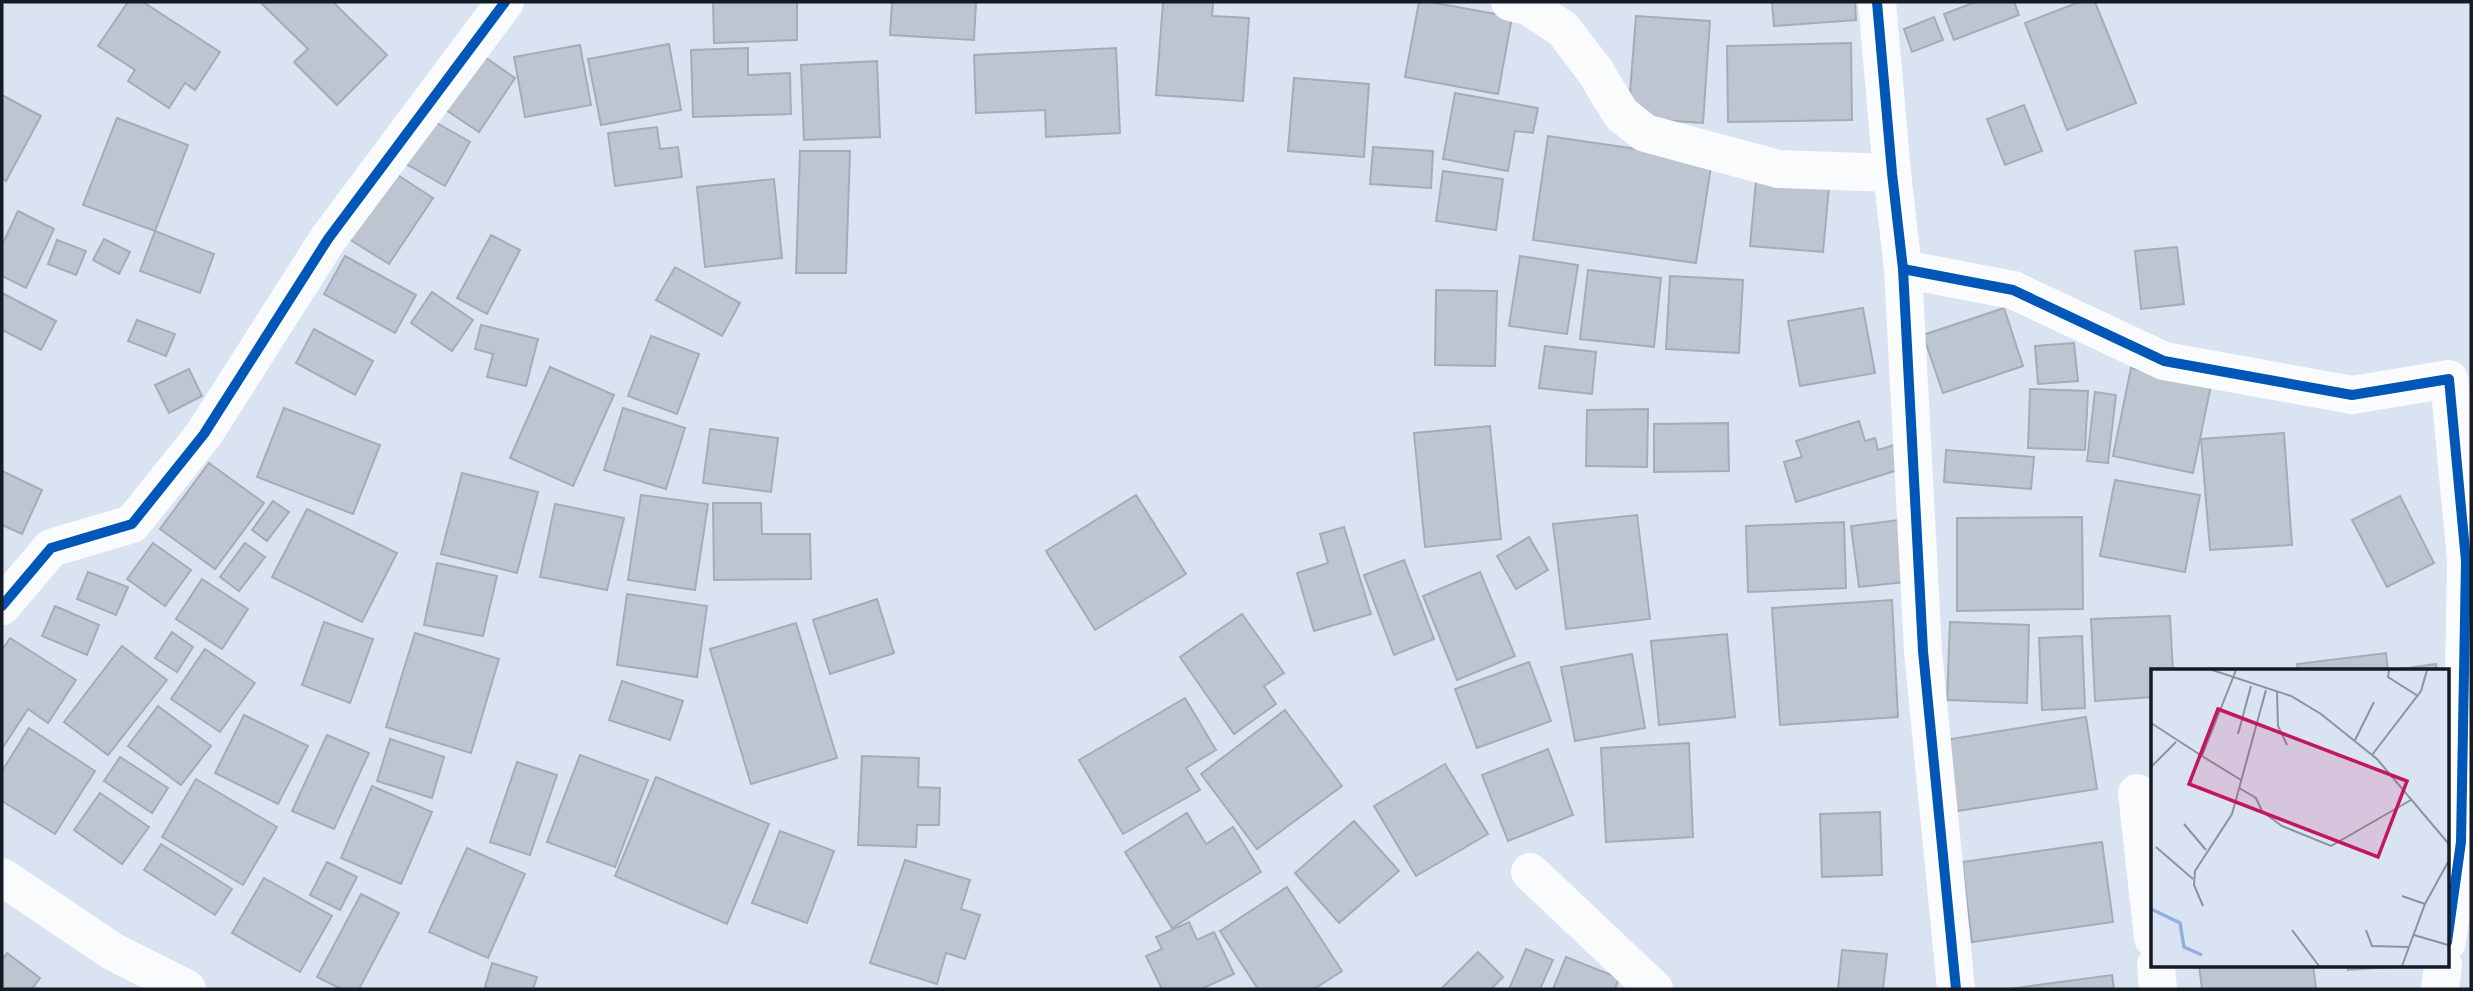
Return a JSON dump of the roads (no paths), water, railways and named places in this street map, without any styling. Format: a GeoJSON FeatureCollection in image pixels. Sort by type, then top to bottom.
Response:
{"type":"FeatureCollection","features":[{"type":"Feature","properties":{"kind":"street"},"geometry":{"type":"LineString","coordinates":[[2,606],[51,548],[132,524],[204,434],[328,239],[505,2]]}},
{"type":"Feature","properties":{"kind":"street"},"geometry":{"type":"LineString","coordinates":[[1510,2],[1528,6],[1563,29],[1595,71],[1621,114],[1646,133],[1778,169],[1892,173]]}},
{"type":"Feature","properties":{"kind":"street"},"geometry":{"type":"LineString","coordinates":[[1877,2],[1903,269],[1923,651],[1956,989]]}},
{"type":"Feature","properties":{"kind":"street"},"geometry":{"type":"LineString","coordinates":[[1903,269],[2013,290],[2164,361],[2352,395],[2460,378],[2466,561],[2461,842],[2448,935]]}},
{"type":"Feature","properties":{"kind":"street"},"geometry":{"type":"LineString","coordinates":[[2137,793],[2151,920]]}},
{"type":"Feature","properties":{"kind":"street"},"geometry":{"type":"LineString","coordinates":[[1530,872],[1654,989]]}},
{"type":"Feature","properties":{"kind":"street"},"geometry":{"type":"LineString","coordinates":[[2,877],[112,951],[187,989]]}},
{"type":"Feature","properties":{"kind":"street"},"geometry":{"type":"LineString","coordinates":[[2156,967],[2158,989]]}},
{"type":"Feature","properties":{"kind":"street"},"geometry":{"type":"LineString","coordinates":[[2440,989],[2443,967]]}}]}
